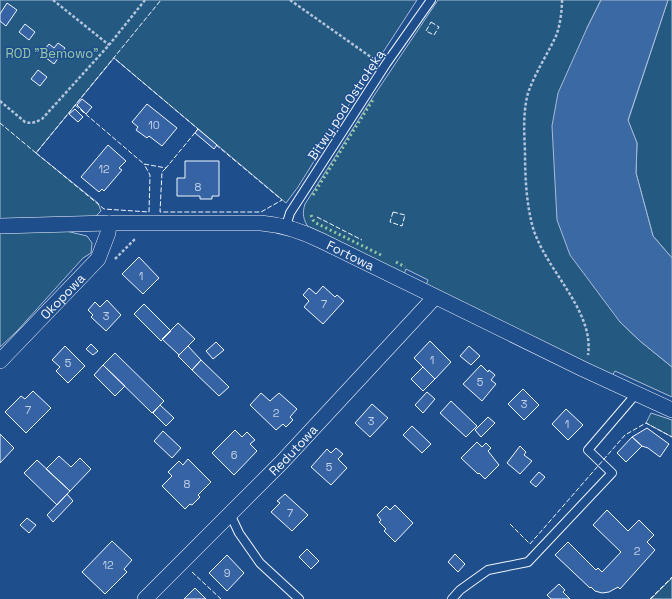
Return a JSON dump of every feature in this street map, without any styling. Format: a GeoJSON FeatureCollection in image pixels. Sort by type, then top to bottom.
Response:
{"type":"FeatureCollection","features":[{"type":"Feature","properties":{"kind":"street","name":"Fortowa"},"geometry":{"type":"LineString","coordinates":[[0,226],[108,223],[261,223],[286,226],[300,230],[583,369],[672,410]]}},
{"type":"Feature","properties":{"kind":"street","name":"Okopowa"},"geometry":{"type":"LineString","coordinates":[[0,361],[98,259],[108,233],[108,223]]}},
{"type":"Feature","properties":{"kind":"street","name":"Redutowa"},"geometry":{"type":"LineString","coordinates":[[145,599],[282,462],[435,297]]}},
{"type":"Feature","properties":{"kind":"lane","name":"Bitwy pod Ostrołęką"},"geometry":{"type":"LineString","coordinates":[[286,226],[290,213],[385,67],[431,0]]}},
{"type":"Feature","properties":{"kind":"lane"},"geometry":{"type":"LineString","coordinates":[[452,599],[460,590],[488,570],[528,562],[612,473],[588,450],[636,394]]}},
{"type":"Feature","properties":{"kind":"lane"},"geometry":{"type":"LineString","coordinates":[[230,514],[239,533],[260,563],[299,599]]}},
{"type":"Feature","properties":{"kind":"path"},"geometry":{"type":"LineString","coordinates":[[53,0],[109,45]]}},
{"type":"Feature","properties":{"kind":"path"},"geometry":{"type":"LineString","coordinates":[[0,102],[26,122],[36,122],[42,119],[109,45],[146,0]]}},
{"type":"Feature","properties":{"kind":"path"},"geometry":{"type":"LineString","coordinates":[[290,0],[385,67]]}},
{"type":"Feature","properties":{"kind":"path"},"geometry":{"type":"LineString","coordinates":[[562,0],[562,8],[556,34],[540,64],[528,94],[524,117],[526,176],[531,222],[542,249],[581,315],[587,330],[589,349],[588,358],[583,369]]}},
{"type":"Feature","properties":{"kind":"green space","name":"ROD \"Bemowo\""},"geometry":{"type":"Polygon","coordinates":[[[0,0],[417,0],[298,187],[286,203],[114,58],[36,153],[98,203],[101,211],[95,217],[0,219],[0,0]]]}},
{"type":"Feature","properties":{"kind":"green space"},"geometry":{"type":"Polygon","coordinates":[[[438,0],[601,0],[587,28],[620,322],[640,341],[672,367],[672,397],[615,371],[612,376],[426,285],[428,280],[406,269],[404,274],[309,228],[307,225],[304,219],[305,204],[373,97],[438,0]]]}},
{"type":"Feature","properties":{"kind":"green space"},"geometry":{"type":"Polygon","coordinates":[[[668,0],[672,0],[672,258],[653,236],[636,173],[637,143],[628,121],[668,0]]]}},
{"type":"Feature","properties":{"kind":"green space"},"geometry":{"type":"Polygon","coordinates":[[[66,231],[87,236],[92,243],[91,253],[83,258],[17,331],[0,347],[0,232],[66,231]]]}},
{"type":"Feature","properties":{"kind":"green space"},"geometry":{"type":"Polygon","coordinates":[[[651,413],[672,420],[672,437],[646,423],[651,413]]]}},
{"type":"Feature","properties":{"kind":"green space"},"geometry":{"type":"Polygon","coordinates":[[[672,578],[672,599],[651,599],[672,578]]]}},
{"type":"Feature","properties":{"kind":"shaded area"},"geometry":{"type":"Polygon","coordinates":[[[601,0],[668,0],[628,120],[637,143],[636,173],[653,236],[672,258],[672,367],[640,341],[620,322],[570,255],[557,220],[552,126],[558,93],[601,0]]]}},
{"type":"Feature","properties":{"kind":"building"},"geometry":{"type":"Polygon","coordinates":[[[7,3],[17,10],[6,26],[0,21],[0,14],[7,3]]]}},
{"type":"Feature","properties":{"kind":"building"},"geometry":{"type":"Polygon","coordinates":[[[25,24],[35,32],[29,40],[19,32],[25,24]]]}},
{"type":"Feature","properties":{"kind":"building"},"geometry":{"type":"Polygon","coordinates":[[[58,43],[65,48],[54,64],[41,54],[49,44],[54,48],[58,43]]]}},
{"type":"Feature","properties":{"kind":"building"},"geometry":{"type":"Polygon","coordinates":[[[38,70],[47,77],[40,86],[31,79],[38,70]]]}},
{"type":"Feature","properties":{"kind":"building"},"geometry":{"type":"Polygon","coordinates":[[[82,99],[92,107],[86,114],[77,105],[82,99]]]}},
{"type":"Feature","properties":{"kind":"building"},"geometry":{"type":"Polygon","coordinates":[[[147,104],[177,128],[162,146],[149,136],[147,138],[136,130],[138,127],[132,122],[147,104]]]}},
{"type":"Feature","properties":{"kind":"building"},"geometry":{"type":"Polygon","coordinates":[[[75,109],[83,117],[78,122],[69,114],[75,109]]]}},
{"type":"Feature","properties":{"kind":"building"},"geometry":{"type":"Polygon","coordinates":[[[198,129],[217,145],[214,149],[195,133],[198,129]]]}},
{"type":"Feature","properties":{"kind":"building"},"geometry":{"type":"Polygon","coordinates":[[[108,145],[126,161],[119,168],[122,170],[104,191],[102,189],[99,192],[81,177],[108,145]]]}},
{"type":"Feature","properties":{"kind":"building"},"geometry":{"type":"Polygon","coordinates":[[[185,161],[219,161],[219,196],[212,196],[212,199],[200,199],[200,196],[177,196],[177,178],[185,178],[185,161]]]}},
{"type":"Feature","properties":{"kind":"building"},"geometry":{"type":"Polygon","coordinates":[[[139,257],[159,278],[143,294],[122,274],[139,257]]]}},
{"type":"Feature","properties":{"kind":"building"},"geometry":{"type":"Polygon","coordinates":[[[323,286],[335,297],[337,295],[344,301],[323,324],[304,307],[309,301],[303,295],[309,288],[316,294],[323,286]]]}},
{"type":"Feature","properties":{"kind":"building"},"geometry":{"type":"Polygon","coordinates":[[[107,300],[121,315],[106,331],[91,317],[93,315],[88,310],[95,302],[100,307],[107,300]]]}},
{"type":"Feature","properties":{"kind":"building"},"geometry":{"type":"Polygon","coordinates":[[[144,304],[171,331],[161,341],[134,314],[144,304]]]}},
{"type":"Feature","properties":{"kind":"building"},"geometry":{"type":"Polygon","coordinates":[[[178,323],[195,339],[179,355],[162,339],[178,323]]]}},
{"type":"Feature","properties":{"kind":"building"},"geometry":{"type":"Polygon","coordinates":[[[430,341],[451,362],[435,379],[414,358],[430,341]]]}},
{"type":"Feature","properties":{"kind":"building"},"geometry":{"type":"Polygon","coordinates":[[[216,342],[224,350],[213,359],[206,351],[216,342]]]}},
{"type":"Feature","properties":{"kind":"building"},"geometry":{"type":"Polygon","coordinates":[[[91,344],[98,351],[93,355],[86,349],[91,344]]]}},
{"type":"Feature","properties":{"kind":"building"},"geometry":{"type":"Polygon","coordinates":[[[65,346],[85,366],[68,383],[56,371],[60,367],[52,360],[65,346]]]}},
{"type":"Feature","properties":{"kind":"building"},"geometry":{"type":"Polygon","coordinates":[[[188,346],[201,360],[192,370],[178,356],[188,346]]]}},
{"type":"Feature","properties":{"kind":"building"},"geometry":{"type":"Polygon","coordinates":[[[469,346],[480,356],[471,365],[460,356],[469,346]]]}},
{"type":"Feature","properties":{"kind":"building"},"geometry":{"type":"Polygon","coordinates":[[[115,353],[164,401],[152,413],[103,365],[115,353]]]}},
{"type":"Feature","properties":{"kind":"building"},"geometry":{"type":"Polygon","coordinates":[[[201,360],[229,387],[219,396],[192,370],[201,360]]]}},
{"type":"Feature","properties":{"kind":"building"},"geometry":{"type":"Polygon","coordinates":[[[103,365],[125,386],[115,396],[94,375],[103,365]]]}},
{"type":"Feature","properties":{"kind":"building"},"geometry":{"type":"Polygon","coordinates":[[[481,365],[488,372],[489,370],[495,375],[491,380],[496,384],[482,401],[463,384],[481,365]]]}},
{"type":"Feature","properties":{"kind":"building"},"geometry":{"type":"Polygon","coordinates":[[[423,367],[435,379],[423,391],[411,379],[423,367]]]}},
{"type":"Feature","properties":{"kind":"building"},"geometry":{"type":"Polygon","coordinates":[[[523,389],[539,405],[524,420],[508,404],[523,389]]]}},
{"type":"Feature","properties":{"kind":"building"},"geometry":{"type":"Polygon","coordinates":[[[33,391],[51,408],[26,433],[5,412],[21,396],[25,399],[33,391]]]}},
{"type":"Feature","properties":{"kind":"building"},"geometry":{"type":"Polygon","coordinates":[[[427,392],[435,399],[423,413],[415,405],[427,392]]]}},
{"type":"Feature","properties":{"kind":"building"},"geometry":{"type":"Polygon","coordinates":[[[261,393],[270,401],[279,393],[297,409],[290,417],[293,420],[286,427],[283,424],[276,430],[250,405],[261,393]]]}},
{"type":"Feature","properties":{"kind":"building"},"geometry":{"type":"Polygon","coordinates":[[[451,401],[477,426],[466,437],[440,413],[451,401]]]}},
{"type":"Feature","properties":{"kind":"building"},"geometry":{"type":"Polygon","coordinates":[[[372,404],[388,418],[370,437],[355,423],[372,404]]]}},
{"type":"Feature","properties":{"kind":"building"},"geometry":{"type":"Polygon","coordinates":[[[160,405],[174,418],[166,426],[153,413],[160,405]]]}},
{"type":"Feature","properties":{"kind":"building"},"geometry":{"type":"Polygon","coordinates":[[[566,409],[583,425],[568,440],[552,424],[566,409]]]}},
{"type":"Feature","properties":{"kind":"building"},"geometry":{"type":"Polygon","coordinates":[[[488,417],[495,423],[481,437],[475,430],[488,417]]]}},
{"type":"Feature","properties":{"kind":"building"},"geometry":{"type":"Polygon","coordinates":[[[412,426],[431,444],[422,453],[403,435],[412,426]]]}},
{"type":"Feature","properties":{"kind":"building"},"geometry":{"type":"Polygon","coordinates":[[[647,428],[669,444],[660,457],[648,448],[642,446],[632,437],[647,428]]]}},
{"type":"Feature","properties":{"kind":"building"},"geometry":{"type":"Polygon","coordinates":[[[235,430],[242,437],[247,432],[255,440],[250,444],[257,451],[234,475],[212,453],[235,430]]]}},
{"type":"Feature","properties":{"kind":"building"},"geometry":{"type":"Polygon","coordinates":[[[163,431],[181,448],[172,458],[154,441],[163,431]]]}},
{"type":"Feature","properties":{"kind":"building"},"geometry":{"type":"Polygon","coordinates":[[[0,434],[14,448],[0,463],[0,434]]]}},
{"type":"Feature","properties":{"kind":"building"},"geometry":{"type":"Polygon","coordinates":[[[632,437],[642,446],[626,462],[617,453],[632,437]]]}},
{"type":"Feature","properties":{"kind":"building"},"geometry":{"type":"Polygon","coordinates":[[[477,442],[482,447],[486,443],[491,448],[488,451],[499,465],[485,479],[461,458],[477,442]]]}},
{"type":"Feature","properties":{"kind":"building"},"geometry":{"type":"Polygon","coordinates":[[[520,446],[526,452],[524,455],[532,461],[520,474],[507,463],[520,446]]]}},
{"type":"Feature","properties":{"kind":"building"},"geometry":{"type":"Polygon","coordinates":[[[336,448],[343,454],[338,459],[347,468],[331,485],[311,467],[327,449],[331,453],[336,448]]]}},
{"type":"Feature","properties":{"kind":"building"},"geometry":{"type":"Polygon","coordinates":[[[59,456],[71,467],[80,458],[91,469],[70,491],[46,469],[59,456]]]}},
{"type":"Feature","properties":{"kind":"building"},"geometry":{"type":"Polygon","coordinates":[[[188,459],[211,482],[198,495],[200,497],[192,505],[190,504],[185,509],[162,486],[172,476],[168,472],[179,461],[183,465],[188,459]]]}},
{"type":"Feature","properties":{"kind":"building"},"geometry":{"type":"Polygon","coordinates":[[[37,460],[70,491],[57,505],[24,473],[37,460]]]}},
{"type":"Feature","properties":{"kind":"building"},"geometry":{"type":"Polygon","coordinates":[[[539,472],[545,477],[536,487],[530,482],[539,472]]]}},
{"type":"Feature","properties":{"kind":"building"},"geometry":{"type":"Polygon","coordinates":[[[67,494],[73,501],[53,522],[47,515],[67,494]]]}},
{"type":"Feature","properties":{"kind":"building"},"geometry":{"type":"Polygon","coordinates":[[[285,494],[308,515],[292,531],[271,512],[280,503],[277,501],[285,494]]]}},
{"type":"Feature","properties":{"kind":"building"},"geometry":{"type":"Polygon","coordinates":[[[395,505],[413,523],[395,542],[384,531],[386,529],[379,522],[381,520],[377,515],[386,506],[390,510],[395,505]]]}},
{"type":"Feature","properties":{"kind":"building"},"geometry":{"type":"Polygon","coordinates":[[[607,510],[628,531],[639,520],[654,535],[647,542],[655,550],[620,589],[618,587],[609,592],[602,593],[595,591],[591,587],[590,588],[555,555],[568,542],[596,570],[598,568],[602,572],[621,552],[593,525],[607,510]]]}},
{"type":"Feature","properties":{"kind":"building"},"geometry":{"type":"Polygon","coordinates":[[[27,518],[36,525],[29,533],[20,525],[27,518]]]}},
{"type":"Feature","properties":{"kind":"building"},"geometry":{"type":"Polygon","coordinates":[[[112,541],[132,560],[124,569],[127,572],[105,594],[82,572],[112,541]]]}},
{"type":"Feature","properties":{"kind":"building"},"geometry":{"type":"Polygon","coordinates":[[[307,549],[319,561],[311,569],[299,557],[307,549]]]}},
{"type":"Feature","properties":{"kind":"building"},"geometry":{"type":"Polygon","coordinates":[[[455,554],[465,564],[458,572],[448,562],[455,554]]]}},
{"type":"Feature","properties":{"kind":"building"},"geometry":{"type":"Polygon","coordinates":[[[227,555],[244,573],[227,591],[209,573],[227,555]]]}},
{"type":"Feature","properties":{"kind":"building"},"geometry":{"type":"Polygon","coordinates":[[[559,584],[565,590],[563,592],[570,599],[551,599],[547,595],[559,584]]]}},
{"type":"Feature","properties":{"kind":"building"},"geometry":{"type":"Polygon","coordinates":[[[195,588],[206,599],[184,599],[195,588]]]}},
{"type":"Feature","properties":{"kind":"hedge"},"geometry":{"type":"LineString","coordinates":[[313,195],[374,98]]}},
{"type":"Feature","properties":{"kind":"hedge"},"geometry":{"type":"LineString","coordinates":[[311,215],[316,223],[383,256]]}},
{"type":"Feature","properties":{"kind":"hedge"},"geometry":{"type":"LineString","coordinates":[[396,262],[405,267]]}},
{"type":"Feature","properties":{"kind":"fence"},"geometry":{"type":"LineString","coordinates":[[0,123],[36,153],[161,0]]}},
{"type":"Feature","properties":{"kind":"fence"},"geometry":{"type":"LineString","coordinates":[[431,22],[439,27],[434,35],[426,31],[431,22]]}},
{"type":"Feature","properties":{"kind":"fence"},"geometry":{"type":"LineString","coordinates":[[75,105],[144,164],[166,168],[198,129],[114,58]]}},
{"type":"Feature","properties":{"kind":"fence"},"geometry":{"type":"LineString","coordinates":[[166,168],[162,172],[160,212],[261,212],[282,200],[215,144]]}},
{"type":"Feature","properties":{"kind":"fence"},"geometry":{"type":"LineString","coordinates":[[36,153],[104,209],[149,212],[150,175],[144,164]]}},
{"type":"Feature","properties":{"kind":"fence"},"geometry":{"type":"LineString","coordinates":[[393,212],[405,215],[402,226],[390,222],[393,212]]}},
{"type":"Feature","properties":{"kind":"fence"},"geometry":{"type":"LineString","coordinates":[[317,217],[362,240]]}},
{"type":"Feature","properties":{"kind":"fence"},"geometry":{"type":"LineString","coordinates":[[510,524],[530,544],[625,435],[646,423],[672,437]]}},
{"type":"Feature","properties":{"kind":"fence"},"geometry":{"type":"LineString","coordinates":[[192,572],[221,599]]}},
{"type":"Feature","properties":{"kind":"fence"},"geometry":{"type":"LineString","coordinates":[[650,599],[672,577]]}}]}
